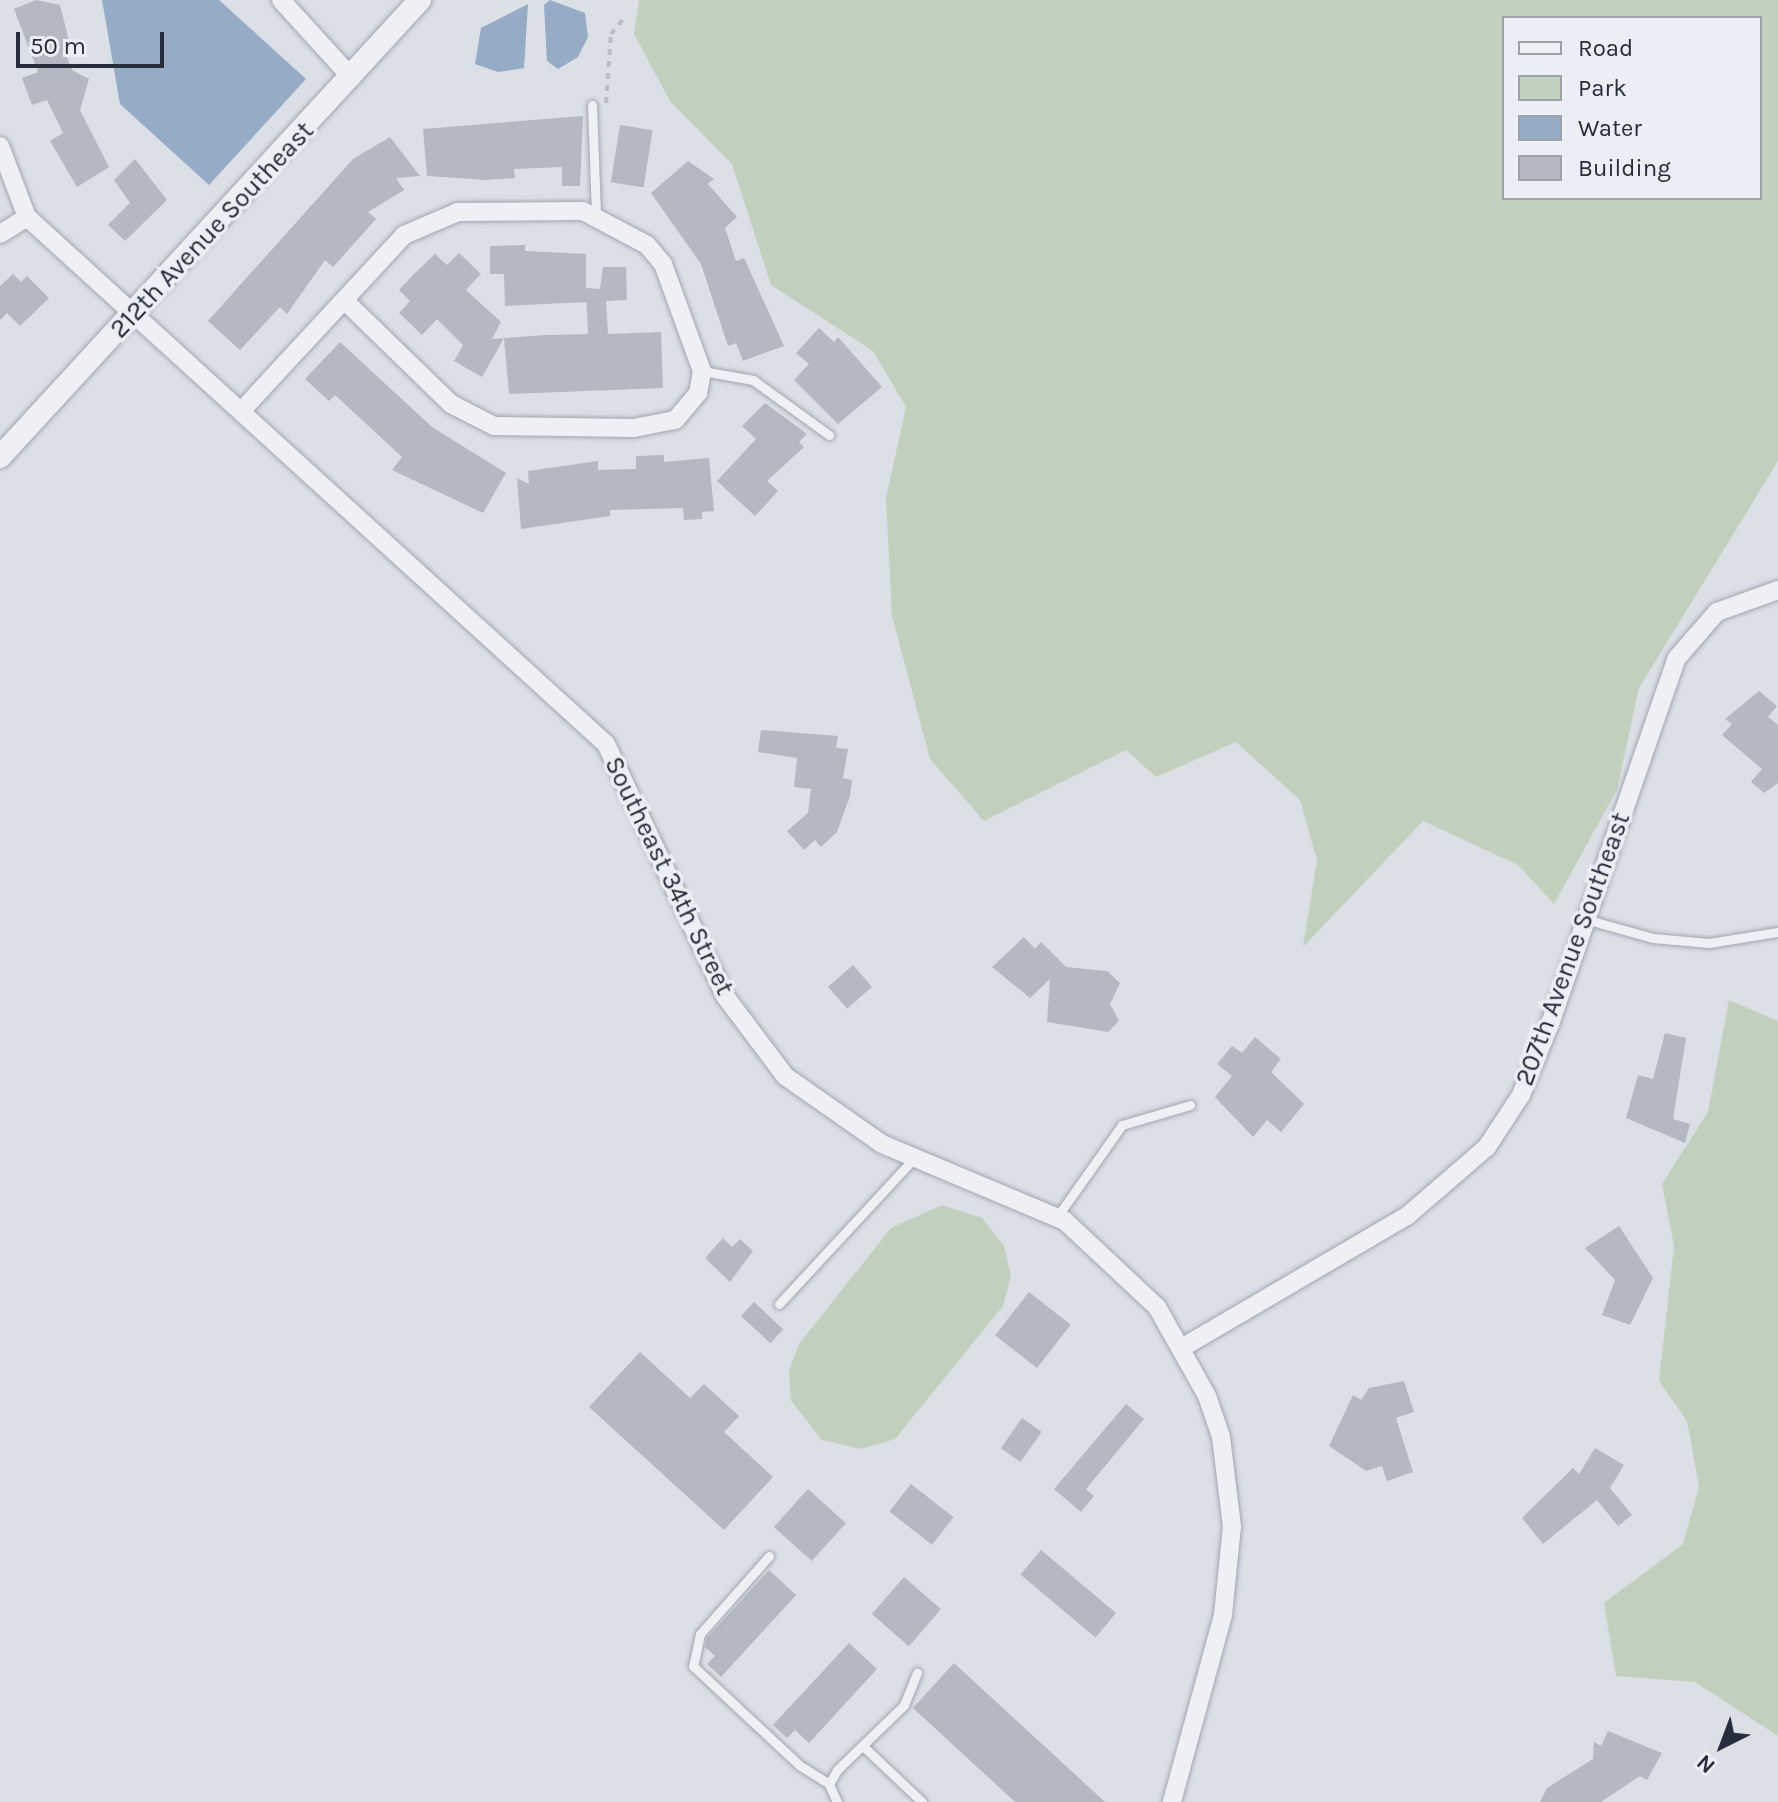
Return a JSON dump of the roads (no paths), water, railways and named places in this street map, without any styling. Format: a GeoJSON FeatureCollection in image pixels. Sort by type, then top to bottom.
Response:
{"type":"FeatureCollection","features":[{"type":"Feature","properties":{"kind":"street"},"geometry":{"type":"LineString","coordinates":[[281,0],[306,36],[352,78]]}},
{"type":"Feature","properties":{"kind":"street","name":"212th Avenue Southeast"},"geometry":{"type":"LineString","coordinates":[[0,457],[352,78],[420,0]]}},
{"type":"Feature","properties":{"kind":"street","name":"Southeast 34th Street"},"geometry":{"type":"LineString","coordinates":[[0,146],[27,217],[244,408],[606,744],[703,954],[755,1040],[821,1107],[914,1158],[1057,1217],[1132,1276],[1185,1346],[1221,1437],[1231,1568],[1172,1802]]}},
{"type":"Feature","properties":{"kind":"street"},"geometry":{"type":"LineString","coordinates":[[244,408],[404,235],[438,216],[596,215],[647,245],[663,264],[702,371],[690,407],[658,424],[494,426],[451,404],[344,300]]}},
{"type":"Feature","properties":{"kind":"street"},"geometry":{"type":"LineString","coordinates":[[0,234],[27,217]]}},
{"type":"Feature","properties":{"kind":"street","name":"207th Avenue Southeast"},"geometry":{"type":"LineString","coordinates":[[1185,1346],[1407,1216],[1487,1147],[1521,1095],[1677,658],[1717,612],[1778,590]]}},
{"type":"Feature","properties":{"kind":"lane"},"geometry":{"type":"LineString","coordinates":[[592,107],[596,215]]}},
{"type":"Feature","properties":{"kind":"lane"},"geometry":{"type":"LineString","coordinates":[[702,371],[753,380],[829,435]]}},
{"type":"Feature","properties":{"kind":"lane"},"geometry":{"type":"LineString","coordinates":[[1585,919],[1653,938],[1709,943],[1778,932]]}},
{"type":"Feature","properties":{"kind":"lane"},"geometry":{"type":"LineString","coordinates":[[1057,1217],[1122,1125],[1190,1105]]}},
{"type":"Feature","properties":{"kind":"lane"},"geometry":{"type":"LineString","coordinates":[[779,1304],[914,1158]]}},
{"type":"Feature","properties":{"kind":"lane"},"geometry":{"type":"LineString","coordinates":[[769,1556],[700,1634],[693,1666],[799,1765],[829,1784],[837,1802]]}},
{"type":"Feature","properties":{"kind":"lane"},"geometry":{"type":"LineString","coordinates":[[829,1784],[904,1705],[917,1672]]}},
{"type":"Feature","properties":{"kind":"lane"},"geometry":{"type":"LineString","coordinates":[[864,1747],[922,1802]]}},
{"type":"Feature","properties":{"kind":"water"},"geometry":{"type":"Polygon","coordinates":[[[102,0],[219,0],[306,79],[209,185],[120,104],[102,0]]]}},
{"type":"Feature","properties":{"kind":"water"},"geometry":{"type":"Polygon","coordinates":[[[550,0],[585,13],[588,37],[578,57],[558,69],[547,61],[544,5],[550,0]]]}},
{"type":"Feature","properties":{"kind":"water"},"geometry":{"type":"Polygon","coordinates":[[[528,4],[524,68],[498,72],[475,64],[481,28],[528,4]]]}}]}
